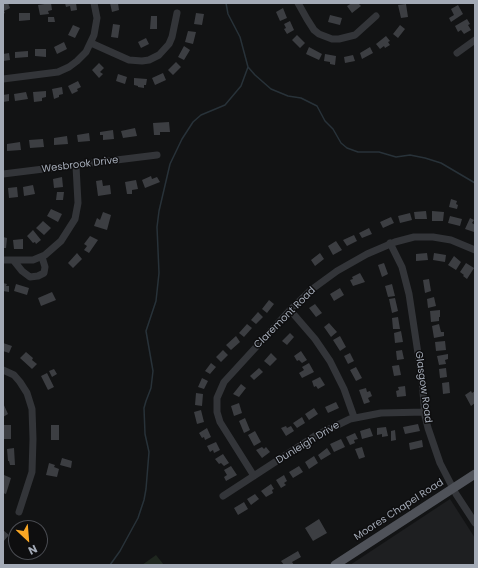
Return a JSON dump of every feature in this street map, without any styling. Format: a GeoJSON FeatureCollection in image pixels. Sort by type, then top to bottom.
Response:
{"type":"FeatureCollection","features":[{"type":"Feature","properties":{"kind":"main road","name":"Moores Chapel Road"},"geometry":{"type":"LineString","coordinates":[[335,565],[475,474]]}},
{"type":"Feature","properties":{"kind":"street"},"geometry":{"type":"LineString","coordinates":[[3,79],[52,73],[66,69],[82,56],[91,43],[96,25],[94,3]]}},
{"type":"Feature","properties":{"kind":"street"},"geometry":{"type":"LineString","coordinates":[[298,3],[314,30],[319,34],[332,38],[339,39],[355,35],[376,16]]}},
{"type":"Feature","properties":{"kind":"street"},"geometry":{"type":"LineString","coordinates":[[91,43],[129,60],[149,60],[159,55],[169,44],[177,13]]}},
{"type":"Feature","properties":{"kind":"street"},"geometry":{"type":"LineString","coordinates":[[457,53],[475,40]]}},
{"type":"Feature","properties":{"kind":"street","name":"Wesbrook Drive"},"geometry":{"type":"LineString","coordinates":[[3,174],[157,156]]}},
{"type":"Feature","properties":{"kind":"street"},"geometry":{"type":"LineString","coordinates":[[3,260],[34,260],[45,255],[61,241],[75,220],[78,203],[76,166]]}},
{"type":"Feature","properties":{"kind":"street","name":"Claremont Road"},"geometry":{"type":"LineString","coordinates":[[254,476],[220,422],[217,412],[217,398],[224,382],[290,310],[311,290],[337,271],[367,254],[390,244],[414,237],[434,237],[450,240],[475,250]]}},
{"type":"Feature","properties":{"kind":"street","name":"Glasgow Road"},"geometry":{"type":"LineString","coordinates":[[390,244],[402,267],[409,294],[422,380],[425,412],[436,452],[453,488],[475,523]]}},
{"type":"Feature","properties":{"kind":"street"},"geometry":{"type":"LineString","coordinates":[[14,261],[22,271],[30,277],[38,276],[44,273],[45,267],[42,257]]}},
{"type":"Feature","properties":{"kind":"street"},"geometry":{"type":"LineString","coordinates":[[290,310],[315,338],[330,360],[344,390],[354,417]]}},
{"type":"Feature","properties":{"kind":"street"},"geometry":{"type":"LineString","coordinates":[[3,370],[14,376],[20,382],[27,393],[32,408],[34,439],[32,472],[19,512]]}},
{"type":"Feature","properties":{"kind":"street","name":"Dunleigh Drive"},"geometry":{"type":"LineString","coordinates":[[223,496],[326,430],[354,417],[381,413],[425,412]]}},
{"type":"Feature","properties":{"kind":"shaded area"},"geometry":{"type":"Polygon","coordinates":[[[450,499],[475,538],[475,565],[350,565],[450,499]]]}},
{"type":"Feature","properties":{"kind":"shaded area"},"geometry":{"type":"Polygon","coordinates":[[[156,555],[164,565],[142,565],[156,555]]]}},
{"type":"Feature","properties":{"kind":"building"},"geometry":{"type":"Polygon","coordinates":[[[3,3],[8,3],[10,8],[4,11],[5,13],[3,14],[3,3]]]}},
{"type":"Feature","properties":{"kind":"building"},"geometry":{"type":"Polygon","coordinates":[[[51,3],[52,10],[48,11],[49,14],[40,15],[38,5],[51,3]]]}},
{"type":"Feature","properties":{"kind":"building"},"geometry":{"type":"Polygon","coordinates":[[[65,3],[76,3],[77,10],[71,11],[70,6],[66,7],[65,3]]]}},
{"type":"Feature","properties":{"kind":"building"},"geometry":{"type":"Polygon","coordinates":[[[110,3],[118,3],[119,10],[112,12],[110,3]]]}},
{"type":"Feature","properties":{"kind":"building"},"geometry":{"type":"Polygon","coordinates":[[[352,3],[358,3],[361,6],[352,13],[347,6],[352,3]]]}},
{"type":"Feature","properties":{"kind":"building"},"geometry":{"type":"Polygon","coordinates":[[[406,4],[408,17],[401,18],[398,5],[406,4]]]}},
{"type":"Feature","properties":{"kind":"building"},"geometry":{"type":"Polygon","coordinates":[[[458,5],[463,14],[451,22],[449,18],[454,15],[451,9],[458,5]]]}},
{"type":"Feature","properties":{"kind":"building"},"geometry":{"type":"Polygon","coordinates":[[[283,8],[287,18],[280,21],[276,12],[283,8]]]}},
{"type":"Feature","properties":{"kind":"building"},"geometry":{"type":"Polygon","coordinates":[[[19,13],[30,13],[30,20],[19,21],[19,13]]]}},
{"type":"Feature","properties":{"kind":"building"},"geometry":{"type":"Polygon","coordinates":[[[196,13],[204,14],[202,25],[194,24],[196,13]]]}},
{"type":"Feature","properties":{"kind":"building"},"geometry":{"type":"Polygon","coordinates":[[[330,15],[342,18],[340,25],[328,22],[330,15]]]}},
{"type":"Feature","properties":{"kind":"building"},"geometry":{"type":"Polygon","coordinates":[[[151,16],[157,16],[157,29],[150,29],[151,16]]]}},
{"type":"Feature","properties":{"kind":"building"},"geometry":{"type":"Polygon","coordinates":[[[48,17],[54,17],[55,22],[48,22],[48,17]]]}},
{"type":"Feature","properties":{"kind":"building"},"geometry":{"type":"Polygon","coordinates":[[[467,19],[471,30],[464,34],[461,30],[458,32],[455,26],[467,19]]]}},
{"type":"Feature","properties":{"kind":"building"},"geometry":{"type":"Polygon","coordinates":[[[290,21],[294,30],[287,34],[284,29],[286,28],[284,24],[290,21]]]}},
{"type":"Feature","properties":{"kind":"building"},"geometry":{"type":"Polygon","coordinates":[[[113,24],[120,25],[118,38],[111,37],[113,24]]]}},
{"type":"Feature","properties":{"kind":"building"},"geometry":{"type":"Polygon","coordinates":[[[73,25],[80,28],[75,38],[68,35],[73,25]]]}},
{"type":"Feature","properties":{"kind":"building"},"geometry":{"type":"Polygon","coordinates":[[[400,25],[405,29],[398,38],[393,34],[400,25]]]}},
{"type":"Feature","properties":{"kind":"building"},"geometry":{"type":"Polygon","coordinates":[[[188,31],[196,32],[193,44],[185,42],[188,31]]]}},
{"type":"Feature","properties":{"kind":"building"},"geometry":{"type":"Polygon","coordinates":[[[297,35],[305,43],[300,48],[292,40],[297,35]]]}},
{"type":"Feature","properties":{"kind":"building"},"geometry":{"type":"Polygon","coordinates":[[[386,36],[390,41],[388,42],[390,45],[385,48],[384,46],[380,49],[376,44],[386,36]]]}},
{"type":"Feature","properties":{"kind":"building"},"geometry":{"type":"Polygon","coordinates":[[[146,38],[149,44],[141,48],[138,42],[146,38]]]}},
{"type":"Feature","properties":{"kind":"building"},"geometry":{"type":"Polygon","coordinates":[[[64,42],[67,49],[57,54],[54,47],[64,42]]]}},
{"type":"Feature","properties":{"kind":"building"},"geometry":{"type":"Polygon","coordinates":[[[184,46],[190,50],[184,60],[178,57],[184,46]]]}},
{"type":"Feature","properties":{"kind":"building"},"geometry":{"type":"Polygon","coordinates":[[[309,47],[322,54],[319,60],[306,54],[309,47]]]}},
{"type":"Feature","properties":{"kind":"building"},"geometry":{"type":"Polygon","coordinates":[[[370,47],[373,53],[362,59],[360,53],[370,47]]]}},
{"type":"Feature","properties":{"kind":"building"},"geometry":{"type":"Polygon","coordinates":[[[35,49],[46,49],[46,57],[35,56],[35,49]]]}},
{"type":"Feature","properties":{"kind":"building"},"geometry":{"type":"Polygon","coordinates":[[[28,51],[28,57],[15,58],[15,52],[28,51]]]}},
{"type":"Feature","properties":{"kind":"building"},"geometry":{"type":"Polygon","coordinates":[[[9,53],[10,60],[3,61],[3,54],[9,53]]]}},
{"type":"Feature","properties":{"kind":"building"},"geometry":{"type":"Polygon","coordinates":[[[325,54],[336,56],[335,65],[324,61],[325,54]]]}},
{"type":"Feature","properties":{"kind":"building"},"geometry":{"type":"Polygon","coordinates":[[[353,55],[355,61],[345,63],[344,57],[353,55]]]}},
{"type":"Feature","properties":{"kind":"building"},"geometry":{"type":"Polygon","coordinates":[[[176,62],[181,67],[173,75],[168,70],[176,62]]]}},
{"type":"Feature","properties":{"kind":"building"},"geometry":{"type":"Polygon","coordinates":[[[99,63],[104,68],[100,72],[103,74],[99,78],[92,70],[99,63]]]}},
{"type":"Feature","properties":{"kind":"building"},"geometry":{"type":"Polygon","coordinates":[[[163,73],[166,80],[155,85],[152,78],[163,73]]]}},
{"type":"Feature","properties":{"kind":"building"},"geometry":{"type":"Polygon","coordinates":[[[118,74],[127,77],[125,84],[116,81],[118,74]]]}},
{"type":"Feature","properties":{"kind":"building"},"geometry":{"type":"Polygon","coordinates":[[[134,78],[147,79],[144,88],[134,85],[134,78]]]}},
{"type":"Feature","properties":{"kind":"building"},"geometry":{"type":"Polygon","coordinates":[[[78,81],[81,87],[77,89],[78,91],[72,94],[68,86],[78,81]]]}},
{"type":"Feature","properties":{"kind":"building"},"geometry":{"type":"Polygon","coordinates":[[[62,87],[63,94],[54,99],[52,89],[62,87]]]}},
{"type":"Feature","properties":{"kind":"building"},"geometry":{"type":"Polygon","coordinates":[[[46,91],[46,97],[42,98],[42,101],[34,102],[33,92],[46,91]]]}},
{"type":"Feature","properties":{"kind":"building"},"geometry":{"type":"Polygon","coordinates":[[[26,92],[28,99],[15,101],[14,94],[26,92]]]}},
{"type":"Feature","properties":{"kind":"building"},"geometry":{"type":"Polygon","coordinates":[[[9,94],[9,101],[3,102],[3,95],[9,94]]]}},
{"type":"Feature","properties":{"kind":"building"},"geometry":{"type":"Polygon","coordinates":[[[169,122],[170,132],[160,132],[160,135],[154,135],[153,123],[169,122]]]}},
{"type":"Feature","properties":{"kind":"building"},"geometry":{"type":"Polygon","coordinates":[[[135,128],[137,136],[123,138],[121,131],[135,128]]]}},
{"type":"Feature","properties":{"kind":"building"},"geometry":{"type":"Polygon","coordinates":[[[113,130],[114,139],[103,140],[103,135],[100,135],[100,132],[113,130]]]}},
{"type":"Feature","properties":{"kind":"building"},"geometry":{"type":"Polygon","coordinates":[[[89,133],[90,141],[78,142],[77,135],[89,133]]]}},
{"type":"Feature","properties":{"kind":"building"},"geometry":{"type":"Polygon","coordinates":[[[67,136],[68,144],[54,145],[54,138],[67,136]]]}},
{"type":"Feature","properties":{"kind":"building"},"geometry":{"type":"Polygon","coordinates":[[[43,139],[44,147],[30,148],[29,140],[43,139]]]}},
{"type":"Feature","properties":{"kind":"building"},"geometry":{"type":"Polygon","coordinates":[[[20,142],[21,150],[7,151],[7,144],[20,142]]]}},
{"type":"Feature","properties":{"kind":"building"},"geometry":{"type":"Polygon","coordinates":[[[151,176],[152,179],[157,177],[160,182],[145,188],[142,180],[151,176]]]}},
{"type":"Feature","properties":{"kind":"building"},"geometry":{"type":"Polygon","coordinates":[[[62,177],[63,187],[54,188],[53,179],[62,177]]]}},
{"type":"Feature","properties":{"kind":"building"},"geometry":{"type":"Polygon","coordinates":[[[102,180],[103,186],[110,185],[111,194],[98,196],[96,181],[102,180]]]}},
{"type":"Feature","properties":{"kind":"building"},"geometry":{"type":"Polygon","coordinates":[[[136,180],[138,189],[132,190],[132,194],[127,194],[125,182],[136,180]]]}},
{"type":"Feature","properties":{"kind":"building"},"geometry":{"type":"Polygon","coordinates":[[[33,185],[35,194],[24,196],[23,187],[33,185]]]}},
{"type":"Feature","properties":{"kind":"building"},"geometry":{"type":"Polygon","coordinates":[[[17,187],[18,197],[9,198],[8,188],[17,187]]]}},
{"type":"Feature","properties":{"kind":"building"},"geometry":{"type":"Polygon","coordinates":[[[57,192],[64,192],[63,200],[56,200],[57,192]]]}},
{"type":"Feature","properties":{"kind":"building"},"geometry":{"type":"Polygon","coordinates":[[[451,199],[457,201],[457,209],[449,207],[451,199]]]}},
{"type":"Feature","properties":{"kind":"building"},"geometry":{"type":"Polygon","coordinates":[[[51,209],[62,214],[58,222],[47,216],[51,209]]]}},
{"type":"Feature","properties":{"kind":"building"},"geometry":{"type":"Polygon","coordinates":[[[426,211],[427,219],[415,219],[414,212],[426,211]]]}},
{"type":"Feature","properties":{"kind":"building"},"geometry":{"type":"Polygon","coordinates":[[[432,211],[444,212],[443,221],[432,221],[432,211]]]}},
{"type":"Feature","properties":{"kind":"building"},"geometry":{"type":"Polygon","coordinates":[[[103,212],[111,215],[107,230],[94,226],[97,218],[100,220],[103,212]]]}},
{"type":"Feature","properties":{"kind":"building"},"geometry":{"type":"Polygon","coordinates":[[[410,213],[412,220],[400,223],[398,216],[410,213]]]}},
{"type":"Feature","properties":{"kind":"building"},"geometry":{"type":"Polygon","coordinates":[[[450,216],[462,219],[460,226],[448,223],[450,216]]]}},
{"type":"Feature","properties":{"kind":"building"},"geometry":{"type":"Polygon","coordinates":[[[391,217],[394,223],[383,228],[380,222],[391,217]]]}},
{"type":"Feature","properties":{"kind":"building"},"geometry":{"type":"Polygon","coordinates":[[[470,218],[474,220],[472,223],[475,225],[474,232],[465,229],[470,218]]]}},
{"type":"Feature","properties":{"kind":"building"},"geometry":{"type":"Polygon","coordinates":[[[43,221],[51,228],[44,235],[36,228],[43,221]]]}},
{"type":"Feature","properties":{"kind":"building"},"geometry":{"type":"Polygon","coordinates":[[[369,228],[372,234],[362,238],[359,233],[369,228]]]}},
{"type":"Feature","properties":{"kind":"building"},"geometry":{"type":"Polygon","coordinates":[[[33,230],[41,240],[36,244],[35,242],[33,243],[27,236],[33,230]]]}},
{"type":"Feature","properties":{"kind":"building"},"geometry":{"type":"Polygon","coordinates":[[[354,235],[357,241],[347,246],[343,240],[354,235]]]}},
{"type":"Feature","properties":{"kind":"building"},"geometry":{"type":"Polygon","coordinates":[[[90,236],[98,240],[89,253],[84,250],[87,246],[84,244],[90,236]]]}},
{"type":"Feature","properties":{"kind":"building"},"geometry":{"type":"Polygon","coordinates":[[[3,237],[7,238],[6,248],[3,248],[3,237]]]}},
{"type":"Feature","properties":{"kind":"building"},"geometry":{"type":"Polygon","coordinates":[[[23,239],[23,249],[14,249],[13,240],[23,239]]]}},
{"type":"Feature","properties":{"kind":"building"},"geometry":{"type":"Polygon","coordinates":[[[336,241],[342,250],[333,255],[328,246],[336,241]]]}},
{"type":"Feature","properties":{"kind":"building"},"geometry":{"type":"Polygon","coordinates":[[[77,253],[82,259],[73,268],[68,263],[77,253]]]}},
{"type":"Feature","properties":{"kind":"building"},"geometry":{"type":"Polygon","coordinates":[[[320,253],[324,259],[315,266],[311,260],[320,253]]]}},
{"type":"Feature","properties":{"kind":"building"},"geometry":{"type":"Polygon","coordinates":[[[427,253],[428,260],[416,261],[416,254],[427,253]]]}},
{"type":"Feature","properties":{"kind":"building"},"geometry":{"type":"Polygon","coordinates":[[[434,253],[446,255],[445,262],[433,260],[434,253]]]}},
{"type":"Feature","properties":{"kind":"building"},"geometry":{"type":"Polygon","coordinates":[[[454,256],[461,262],[456,270],[448,265],[454,256]]]}},
{"type":"Feature","properties":{"kind":"building"},"geometry":{"type":"Polygon","coordinates":[[[384,263],[388,274],[382,277],[378,265],[384,263]]]}},
{"type":"Feature","properties":{"kind":"building"},"geometry":{"type":"Polygon","coordinates":[[[466,263],[474,268],[467,279],[460,272],[466,263]]]}},
{"type":"Feature","properties":{"kind":"building"},"geometry":{"type":"Polygon","coordinates":[[[360,273],[365,282],[353,286],[350,280],[353,279],[352,277],[360,273]]]}},
{"type":"Feature","properties":{"kind":"building"},"geometry":{"type":"Polygon","coordinates":[[[429,279],[431,291],[425,293],[423,280],[429,279]]]}},
{"type":"Feature","properties":{"kind":"building"},"geometry":{"type":"Polygon","coordinates":[[[3,283],[7,284],[6,286],[9,286],[9,292],[3,291],[3,283]]]}},
{"type":"Feature","properties":{"kind":"building"},"geometry":{"type":"Polygon","coordinates":[[[16,284],[29,288],[27,295],[14,291],[16,284]]]}},
{"type":"Feature","properties":{"kind":"building"},"geometry":{"type":"Polygon","coordinates":[[[392,284],[395,296],[388,297],[385,286],[392,284]]]}},
{"type":"Feature","properties":{"kind":"building"},"geometry":{"type":"Polygon","coordinates":[[[340,288],[344,295],[334,301],[330,294],[340,288]]]}},
{"type":"Feature","properties":{"kind":"building"},"geometry":{"type":"Polygon","coordinates":[[[52,292],[56,300],[41,306],[38,298],[52,292]]]}},
{"type":"Feature","properties":{"kind":"building"},"geometry":{"type":"Polygon","coordinates":[[[434,297],[436,306],[428,308],[427,299],[434,297]]]}},
{"type":"Feature","properties":{"kind":"building"},"geometry":{"type":"Polygon","coordinates":[[[395,298],[398,311],[392,313],[389,299],[395,298]]]}},
{"type":"Feature","properties":{"kind":"building"},"geometry":{"type":"Polygon","coordinates":[[[269,300],[274,304],[267,313],[262,309],[269,300]]]}},
{"type":"Feature","properties":{"kind":"building"},"geometry":{"type":"Polygon","coordinates":[[[315,304],[322,313],[316,317],[309,308],[315,304]]]}},
{"type":"Feature","properties":{"kind":"building"},"geometry":{"type":"Polygon","coordinates":[[[440,310],[439,321],[431,322],[430,311],[440,310]]]}},
{"type":"Feature","properties":{"kind":"building"},"geometry":{"type":"Polygon","coordinates":[[[258,312],[263,317],[256,324],[251,320],[258,312]]]}},
{"type":"Feature","properties":{"kind":"building"},"geometry":{"type":"Polygon","coordinates":[[[398,317],[400,329],[393,329],[392,318],[398,317]]]}},
{"type":"Feature","properties":{"kind":"building"},"geometry":{"type":"Polygon","coordinates":[[[329,323],[337,332],[331,337],[324,327],[329,323]]]}},
{"type":"Feature","properties":{"kind":"building"},"geometry":{"type":"Polygon","coordinates":[[[247,324],[252,328],[244,337],[239,333],[247,324]]]}},
{"type":"Feature","properties":{"kind":"building"},"geometry":{"type":"Polygon","coordinates":[[[439,324],[441,332],[444,332],[444,336],[434,338],[432,326],[439,324]]]}},
{"type":"Feature","properties":{"kind":"building"},"geometry":{"type":"Polygon","coordinates":[[[401,331],[403,342],[395,343],[394,333],[401,331]]]}},
{"type":"Feature","properties":{"kind":"building"},"geometry":{"type":"Polygon","coordinates":[[[290,333],[294,337],[287,345],[282,341],[290,333]]]}},
{"type":"Feature","properties":{"kind":"building"},"geometry":{"type":"Polygon","coordinates":[[[236,336],[240,342],[231,350],[226,345],[236,336]]]}},
{"type":"Feature","properties":{"kind":"building"},"geometry":{"type":"Polygon","coordinates":[[[340,336],[346,347],[340,351],[333,340],[340,336]]]}},
{"type":"Feature","properties":{"kind":"building"},"geometry":{"type":"Polygon","coordinates":[[[445,341],[446,350],[436,351],[435,342],[445,341]]]}},
{"type":"Feature","properties":{"kind":"building"},"geometry":{"type":"Polygon","coordinates":[[[3,343],[12,346],[9,353],[3,351],[3,343]]]}},
{"type":"Feature","properties":{"kind":"building"},"geometry":{"type":"Polygon","coordinates":[[[223,350],[228,355],[221,362],[216,357],[223,350]]]}},
{"type":"Feature","properties":{"kind":"building"},"geometry":{"type":"Polygon","coordinates":[[[402,350],[404,359],[397,360],[396,351],[402,350]]]}},
{"type":"Feature","properties":{"kind":"building"},"geometry":{"type":"Polygon","coordinates":[[[301,351],[307,360],[302,363],[299,360],[297,361],[294,356],[301,351]]]}},
{"type":"Feature","properties":{"kind":"building"},"geometry":{"type":"Polygon","coordinates":[[[26,352],[37,364],[32,369],[20,358],[26,352]]]}},
{"type":"Feature","properties":{"kind":"building"},"geometry":{"type":"Polygon","coordinates":[[[271,353],[277,359],[270,366],[264,361],[271,353]]]}},
{"type":"Feature","properties":{"kind":"building"},"geometry":{"type":"Polygon","coordinates":[[[350,353],[354,361],[348,364],[344,356],[350,353]]]}},
{"type":"Feature","properties":{"kind":"building"},"geometry":{"type":"Polygon","coordinates":[[[448,354],[448,359],[445,360],[446,364],[439,365],[437,356],[448,354]]]}},
{"type":"Feature","properties":{"kind":"building"},"geometry":{"type":"Polygon","coordinates":[[[211,363],[216,367],[210,374],[205,371],[211,363]]]}},
{"type":"Feature","properties":{"kind":"building"},"geometry":{"type":"Polygon","coordinates":[[[309,363],[314,372],[302,378],[299,373],[304,370],[302,367],[309,363]]]}},
{"type":"Feature","properties":{"kind":"building"},"geometry":{"type":"Polygon","coordinates":[[[399,365],[401,375],[394,376],[392,366],[399,365]]]}},
{"type":"Feature","properties":{"kind":"building"},"geometry":{"type":"Polygon","coordinates":[[[356,367],[362,378],[356,381],[350,370],[356,367]]]}},
{"type":"Feature","properties":{"kind":"building"},"geometry":{"type":"Polygon","coordinates":[[[259,368],[263,372],[254,380],[250,376],[259,368]]]}},
{"type":"Feature","properties":{"kind":"building"},"geometry":{"type":"Polygon","coordinates":[[[446,368],[447,377],[440,378],[439,369],[446,368]]]}},
{"type":"Feature","properties":{"kind":"building"},"geometry":{"type":"Polygon","coordinates":[[[54,369],[57,374],[52,377],[49,371],[54,369]]]}},
{"type":"Feature","properties":{"kind":"building"},"geometry":{"type":"Polygon","coordinates":[[[47,373],[54,387],[48,390],[41,376],[47,373]]]}},
{"type":"Feature","properties":{"kind":"building"},"geometry":{"type":"Polygon","coordinates":[[[320,377],[325,385],[318,389],[316,386],[314,387],[312,381],[320,377]]]}},
{"type":"Feature","properties":{"kind":"building"},"geometry":{"type":"Polygon","coordinates":[[[202,378],[208,381],[204,389],[198,387],[202,378]]]}},
{"type":"Feature","properties":{"kind":"building"},"geometry":{"type":"Polygon","coordinates":[[[449,382],[450,393],[443,394],[442,383],[449,382]]]}},
{"type":"Feature","properties":{"kind":"building"},"geometry":{"type":"Polygon","coordinates":[[[241,384],[246,388],[239,397],[233,394],[241,384]]]}},
{"type":"Feature","properties":{"kind":"building"},"geometry":{"type":"Polygon","coordinates":[[[405,386],[406,396],[397,397],[396,391],[399,390],[398,387],[405,386]]]}},
{"type":"Feature","properties":{"kind":"building"},"geometry":{"type":"Polygon","coordinates":[[[366,388],[367,392],[370,391],[372,396],[368,398],[370,402],[364,404],[359,390],[366,388]]]}},
{"type":"Feature","properties":{"kind":"building"},"geometry":{"type":"Polygon","coordinates":[[[471,391],[472,393],[475,391],[475,403],[471,406],[465,395],[471,391]]]}},
{"type":"Feature","properties":{"kind":"building"},"geometry":{"type":"Polygon","coordinates":[[[196,393],[203,394],[202,406],[195,405],[196,393]]]}},
{"type":"Feature","properties":{"kind":"building"},"geometry":{"type":"Polygon","coordinates":[[[336,402],[339,408],[328,413],[325,407],[336,402]]]}},
{"type":"Feature","properties":{"kind":"building"},"geometry":{"type":"Polygon","coordinates":[[[3,403],[8,414],[3,417],[3,403]]]}},
{"type":"Feature","properties":{"kind":"building"},"geometry":{"type":"Polygon","coordinates":[[[239,403],[242,413],[234,416],[231,406],[239,403]]]}},
{"type":"Feature","properties":{"kind":"building"},"geometry":{"type":"Polygon","coordinates":[[[314,408],[318,414],[309,420],[305,414],[314,408]]]}},
{"type":"Feature","properties":{"kind":"building"},"geometry":{"type":"Polygon","coordinates":[[[201,410],[204,422],[197,424],[194,412],[201,410]]]}},
{"type":"Feature","properties":{"kind":"building"},"geometry":{"type":"Polygon","coordinates":[[[302,417],[305,423],[297,428],[293,423],[302,417]]]}},
{"type":"Feature","properties":{"kind":"building"},"geometry":{"type":"Polygon","coordinates":[[[245,418],[250,430],[244,433],[239,421],[245,418]]]}},
{"type":"Feature","properties":{"kind":"building"},"geometry":{"type":"Polygon","coordinates":[[[418,424],[420,431],[405,434],[403,427],[418,424]]]}},
{"type":"Feature","properties":{"kind":"building"},"geometry":{"type":"Polygon","coordinates":[[[3,425],[11,425],[11,439],[4,439],[3,425]]]}},
{"type":"Feature","properties":{"kind":"building"},"geometry":{"type":"Polygon","coordinates":[[[51,425],[59,425],[59,440],[51,440],[51,425]]]}},
{"type":"Feature","properties":{"kind":"building"},"geometry":{"type":"Polygon","coordinates":[[[286,426],[287,428],[291,426],[294,431],[286,436],[281,428],[286,426]]]}},
{"type":"Feature","properties":{"kind":"building"},"geometry":{"type":"Polygon","coordinates":[[[386,427],[388,436],[382,437],[382,434],[377,435],[377,428],[386,427]]]}},
{"type":"Feature","properties":{"kind":"building"},"geometry":{"type":"Polygon","coordinates":[[[207,428],[211,437],[205,440],[199,433],[207,428]]]}},
{"type":"Feature","properties":{"kind":"building"},"geometry":{"type":"Polygon","coordinates":[[[370,428],[373,436],[362,439],[360,431],[370,428]]]}},
{"type":"Feature","properties":{"kind":"building"},"geometry":{"type":"Polygon","coordinates":[[[395,430],[396,440],[391,441],[391,431],[395,430]]]}},
{"type":"Feature","properties":{"kind":"building"},"geometry":{"type":"Polygon","coordinates":[[[255,431],[261,442],[254,446],[248,435],[255,431]]]}},
{"type":"Feature","properties":{"kind":"building"},"geometry":{"type":"Polygon","coordinates":[[[355,433],[358,439],[354,440],[355,443],[350,445],[346,437],[355,433]]]}},
{"type":"Feature","properties":{"kind":"building"},"geometry":{"type":"Polygon","coordinates":[[[341,439],[345,447],[334,452],[330,444],[341,439]]]}},
{"type":"Feature","properties":{"kind":"building"},"geometry":{"type":"Polygon","coordinates":[[[422,440],[423,447],[410,450],[409,443],[422,440]]]}},
{"type":"Feature","properties":{"kind":"building"},"geometry":{"type":"Polygon","coordinates":[[[216,442],[220,450],[214,453],[213,450],[210,452],[207,446],[216,442]]]}},
{"type":"Feature","properties":{"kind":"building"},"geometry":{"type":"Polygon","coordinates":[[[262,447],[264,449],[266,447],[270,452],[262,458],[256,450],[262,447]]]}},
{"type":"Feature","properties":{"kind":"building"},"geometry":{"type":"Polygon","coordinates":[[[362,447],[365,457],[359,459],[355,449],[362,447]]]}},
{"type":"Feature","properties":{"kind":"building"},"geometry":{"type":"Polygon","coordinates":[[[14,448],[15,465],[10,465],[8,461],[7,449],[14,448]]]}},
{"type":"Feature","properties":{"kind":"building"},"geometry":{"type":"Polygon","coordinates":[[[327,448],[331,454],[321,460],[318,455],[327,448]]]}},
{"type":"Feature","properties":{"kind":"building"},"geometry":{"type":"Polygon","coordinates":[[[223,454],[229,463],[224,466],[221,463],[219,464],[215,459],[223,454]]]}},
{"type":"Feature","properties":{"kind":"building"},"geometry":{"type":"Polygon","coordinates":[[[314,456],[318,463],[309,469],[305,462],[314,456]]]}},
{"type":"Feature","properties":{"kind":"building"},"geometry":{"type":"Polygon","coordinates":[[[62,458],[72,461],[71,468],[60,465],[62,458]]]}},
{"type":"Feature","properties":{"kind":"building"},"geometry":{"type":"Polygon","coordinates":[[[49,463],[55,465],[54,467],[59,469],[57,477],[46,475],[49,463]]]}},
{"type":"Feature","properties":{"kind":"building"},"geometry":{"type":"Polygon","coordinates":[[[231,466],[237,475],[226,481],[224,477],[227,475],[224,470],[231,466]]]}},
{"type":"Feature","properties":{"kind":"building"},"geometry":{"type":"Polygon","coordinates":[[[299,466],[303,472],[293,478],[289,472],[299,466]]]}},
{"type":"Feature","properties":{"kind":"building"},"geometry":{"type":"Polygon","coordinates":[[[4,475],[11,478],[6,494],[3,493],[4,475]]]}},
{"type":"Feature","properties":{"kind":"building"},"geometry":{"type":"Polygon","coordinates":[[[284,475],[287,481],[284,483],[286,485],[281,488],[276,480],[284,475]]]}},
{"type":"Feature","properties":{"kind":"building"},"geometry":{"type":"Polygon","coordinates":[[[271,484],[274,489],[272,490],[273,493],[266,497],[261,491],[271,484]]]}},
{"type":"Feature","properties":{"kind":"building"},"geometry":{"type":"Polygon","coordinates":[[[255,494],[259,499],[251,505],[247,499],[255,494]]]}},
{"type":"Feature","properties":{"kind":"building"},"geometry":{"type":"Polygon","coordinates":[[[244,502],[248,509],[238,515],[234,508],[244,502]]]}},
{"type":"Feature","properties":{"kind":"building"},"geometry":{"type":"Polygon","coordinates":[[[319,519],[327,533],[313,541],[305,528],[319,519]]]}},
{"type":"Feature","properties":{"kind":"building"},"geometry":{"type":"Polygon","coordinates":[[[3,530],[8,534],[8,536],[3,542],[3,530]]]}},
{"type":"Feature","properties":{"kind":"building"},"geometry":{"type":"Polygon","coordinates":[[[298,551],[301,557],[292,562],[294,565],[284,565],[281,561],[298,551]]]}},
{"type":"Feature","properties":{"kind":"waterway"},"geometry":{"type":"LineString","coordinates":[[226,3],[228,14],[240,37],[248,67],[271,89],[288,96],[301,98],[317,106],[325,121],[333,129],[341,143],[347,148],[358,152],[379,152],[396,157],[410,155],[425,158],[441,163],[475,183]]}},
{"type":"Feature","properties":{"kind":"waterway"},"geometry":{"type":"LineString","coordinates":[[110,565],[120,551],[138,518],[146,489],[149,452],[145,434],[144,408],[151,388],[153,371],[146,331],[156,301],[159,273],[157,227],[159,211],[170,164],[182,139],[193,122],[201,115],[225,105],[241,86],[248,67]]}}]}
